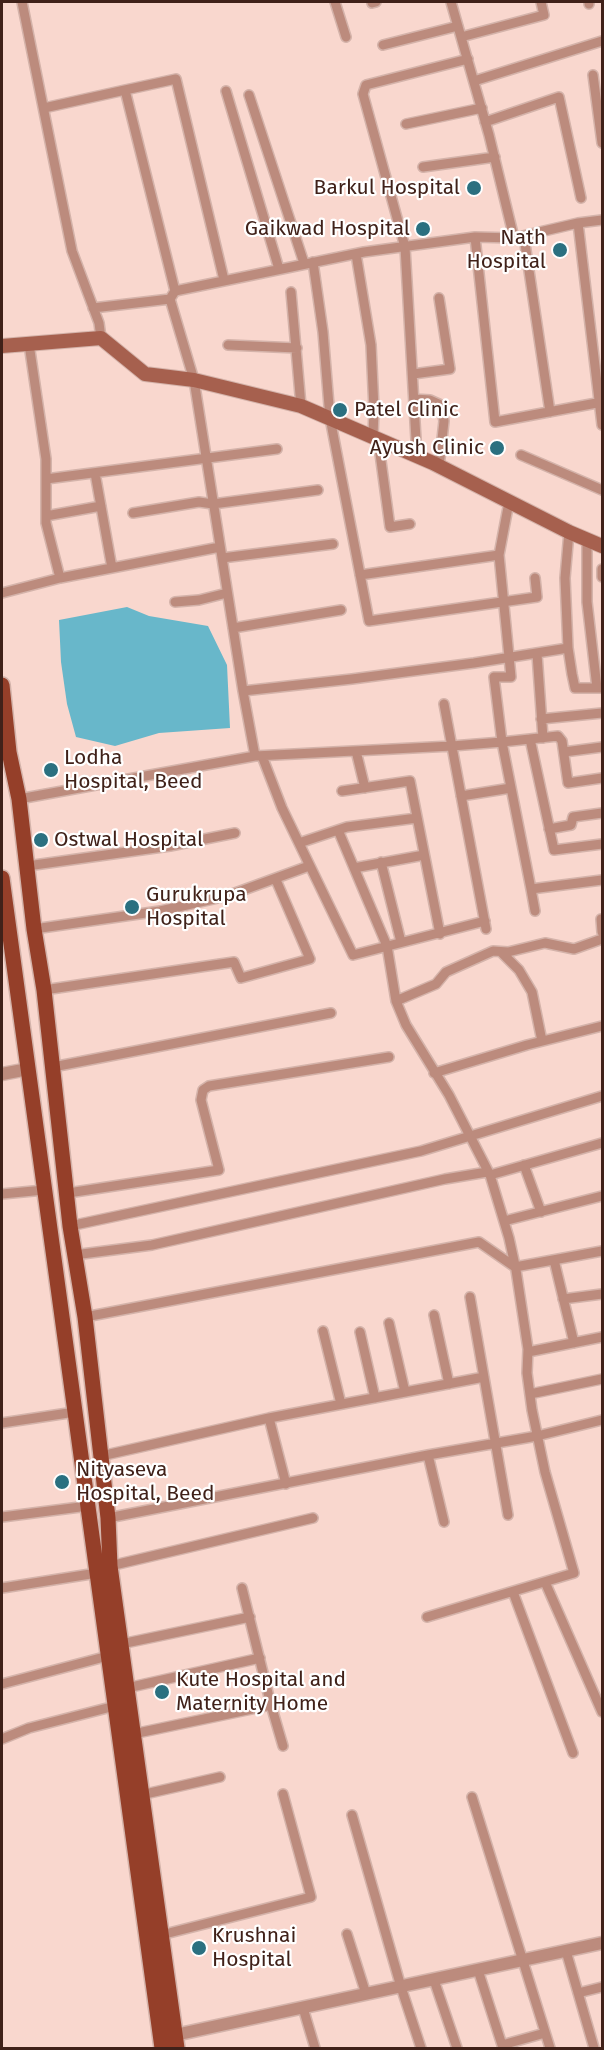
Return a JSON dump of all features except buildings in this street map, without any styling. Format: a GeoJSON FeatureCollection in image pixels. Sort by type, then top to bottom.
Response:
{"type":"FeatureCollection","features":[{"type":"Feature","properties":{"kind":"main road"},"geometry":{"type":"LineString","coordinates":[[2,346],[101,338],[145,375],[194,380],[301,406],[439,467],[587,541],[603,546]]}},
{"type":"Feature","properties":{"kind":"main road"},"geometry":{"type":"LineString","coordinates":[[2,685],[9,752],[19,799],[34,929],[44,990],[70,1226],[85,1317],[108,1518],[104,1569],[108,1656],[162,2049]]}},
{"type":"Feature","properties":{"kind":"main road"},"geometry":{"type":"LineString","coordinates":[[2,878],[88,1506],[121,1644],[176,2042]]}},
{"type":"Feature","properties":{"kind":"street"},"geometry":{"type":"LineString","coordinates":[[22,2],[72,251],[99,323],[101,338]]}},
{"type":"Feature","properties":{"kind":"street"},"geometry":{"type":"LineString","coordinates":[[335,2],[346,37]]}},
{"type":"Feature","properties":{"kind":"street"},"geometry":{"type":"LineString","coordinates":[[451,2],[519,238],[550,412]]}},
{"type":"Feature","properties":{"kind":"street"},"geometry":{"type":"LineString","coordinates":[[461,37],[544,15],[541,2]]}},
{"type":"Feature","properties":{"kind":"street"},"geometry":{"type":"LineString","coordinates":[[383,45],[458,26]]}},
{"type":"Feature","properties":{"kind":"street"},"geometry":{"type":"LineString","coordinates":[[474,81],[603,41]]}},
{"type":"Feature","properties":{"kind":"street"},"geometry":{"type":"LineString","coordinates":[[417,457],[405,247],[363,94],[366,85],[468,59]]}},
{"type":"Feature","properties":{"kind":"street"},"geometry":{"type":"LineString","coordinates":[[593,75],[602,138]]}},
{"type":"Feature","properties":{"kind":"street"},"geometry":{"type":"LineString","coordinates":[[44,108],[176,79],[224,280]]}},
{"type":"Feature","properties":{"kind":"street"},"geometry":{"type":"LineString","coordinates":[[125,90],[194,380],[243,690],[258,756],[353,955],[401,942],[486,925],[444,704]]}},
{"type":"Feature","properties":{"kind":"street"},"geometry":{"type":"LineString","coordinates":[[226,91],[279,268]]}},
{"type":"Feature","properties":{"kind":"street"},"geometry":{"type":"LineString","coordinates":[[249,95],[308,262],[323,332],[330,418],[369,621],[537,597],[535,578]]}},
{"type":"Feature","properties":{"kind":"street"},"geometry":{"type":"LineString","coordinates":[[485,122],[559,97],[581,198]]}},
{"type":"Feature","properties":{"kind":"street"},"geometry":{"type":"LineString","coordinates":[[406,123],[482,108]]}},
{"type":"Feature","properties":{"kind":"street"},"geometry":{"type":"LineString","coordinates":[[423,168],[495,157]]}},
{"type":"Feature","properties":{"kind":"street"},"geometry":{"type":"LineString","coordinates":[[93,308],[173,295],[224,280],[308,262],[475,237],[519,238],[578,223],[603,220]]}},
{"type":"Feature","properties":{"kind":"street"},"geometry":{"type":"LineString","coordinates":[[578,223],[603,426]]}},
{"type":"Feature","properties":{"kind":"street"},"geometry":{"type":"LineString","coordinates":[[475,237],[495,422],[601,402]]}},
{"type":"Feature","properties":{"kind":"street"},"geometry":{"type":"LineString","coordinates":[[356,254],[372,345],[375,438],[390,527],[410,524]]}},
{"type":"Feature","properties":{"kind":"street"},"geometry":{"type":"LineString","coordinates":[[291,292],[301,406]]}},
{"type":"Feature","properties":{"kind":"street"},"geometry":{"type":"LineString","coordinates":[[413,374],[450,369],[439,298]]}},
{"type":"Feature","properties":{"kind":"street"},"geometry":{"type":"LineString","coordinates":[[29,344],[46,459],[46,516],[50,546],[60,578]]}},
{"type":"Feature","properties":{"kind":"street"},"geometry":{"type":"LineString","coordinates":[[228,345],[297,348]]}},
{"type":"Feature","properties":{"kind":"street"},"geometry":{"type":"LineString","coordinates":[[414,399],[430,400],[441,405],[444,422],[439,467]]}},
{"type":"Feature","properties":{"kind":"street"},"geometry":{"type":"LineString","coordinates":[[46,479],[277,449]]}},
{"type":"Feature","properties":{"kind":"street"},"geometry":{"type":"LineString","coordinates":[[521,455],[603,490]]}},
{"type":"Feature","properties":{"kind":"street"},"geometry":{"type":"LineString","coordinates":[[95,473],[112,568]]}},
{"type":"Feature","properties":{"kind":"street"},"geometry":{"type":"LineString","coordinates":[[133,513],[199,502],[213,504],[318,490]]}},
{"type":"Feature","properties":{"kind":"street"},"geometry":{"type":"LineString","coordinates":[[509,502],[499,555],[511,677],[494,677],[502,742],[535,911]]}},
{"type":"Feature","properties":{"kind":"street"},"geometry":{"type":"LineString","coordinates":[[46,516],[101,506]]}},
{"type":"Feature","properties":{"kind":"street"},"geometry":{"type":"LineString","coordinates":[[569,532],[565,578],[568,648],[575,687],[600,688],[587,602],[587,541]]}},
{"type":"Feature","properties":{"kind":"street"},"geometry":{"type":"LineString","coordinates":[[222,558],[333,544]]}},
{"type":"Feature","properties":{"kind":"street"},"geometry":{"type":"LineString","coordinates":[[2,593],[60,578],[220,547]]}},
{"type":"Feature","properties":{"kind":"street"},"geometry":{"type":"LineString","coordinates":[[360,575],[499,555]]}},
{"type":"Feature","properties":{"kind":"street"},"geometry":{"type":"LineString","coordinates":[[603,569],[603,577]]}},
{"type":"Feature","properties":{"kind":"street"},"geometry":{"type":"LineString","coordinates":[[175,602],[200,600],[227,593]]}},
{"type":"Feature","properties":{"kind":"street"},"geometry":{"type":"LineString","coordinates":[[233,628],[341,610]]}},
{"type":"Feature","properties":{"kind":"street"},"geometry":{"type":"LineString","coordinates":[[243,690],[352,679],[568,648]]}},
{"type":"Feature","properties":{"kind":"street"},"geometry":{"type":"LineString","coordinates":[[537,654],[543,738]]}},
{"type":"Feature","properties":{"kind":"street"},"geometry":{"type":"LineString","coordinates":[[541,719],[603,713]]}},
{"type":"Feature","properties":{"kind":"street"},"geometry":{"type":"LineString","coordinates":[[19,799],[258,756],[452,747],[558,736],[562,741],[568,783],[603,778]]}},
{"type":"Feature","properties":{"kind":"street"},"geometry":{"type":"LineString","coordinates":[[530,739],[554,850],[603,844]]}},
{"type":"Feature","properties":{"kind":"street"},"geometry":{"type":"LineString","coordinates":[[564,752],[603,747]]}},
{"type":"Feature","properties":{"kind":"street"},"geometry":{"type":"LineString","coordinates":[[356,751],[365,788]]}},
{"type":"Feature","properties":{"kind":"street"},"geometry":{"type":"LineString","coordinates":[[342,791],[410,782],[440,934]]}},
{"type":"Feature","properties":{"kind":"street"},"geometry":{"type":"LineString","coordinates":[[461,796],[511,788]]}},
{"type":"Feature","properties":{"kind":"street"},"geometry":{"type":"LineString","coordinates":[[549,829],[571,825],[573,818],[603,813]]}},
{"type":"Feature","properties":{"kind":"street"},"geometry":{"type":"LineString","coordinates":[[299,843],[338,830],[389,820],[417,818]]}},
{"type":"Feature","properties":{"kind":"street"},"geometry":{"type":"LineString","coordinates":[[338,830],[387,946],[396,1000],[406,1025],[449,1095],[470,1136],[488,1173],[504,1221],[515,1266],[528,1352],[527,1373],[537,1436],[574,1573],[426,1617]]}},
{"type":"Feature","properties":{"kind":"street"},"geometry":{"type":"LineString","coordinates":[[27,866],[170,846],[235,833]]}},
{"type":"Feature","properties":{"kind":"street"},"geometry":{"type":"LineString","coordinates":[[354,868],[424,855]]}},
{"type":"Feature","properties":{"kind":"street"},"geometry":{"type":"LineString","coordinates":[[381,862],[401,942]]}},
{"type":"Feature","properties":{"kind":"street"},"geometry":{"type":"LineString","coordinates":[[34,929],[160,911],[227,897],[309,866]]}},
{"type":"Feature","properties":{"kind":"street"},"geometry":{"type":"LineString","coordinates":[[44,990],[234,962],[241,978],[310,959],[276,879]]}},
{"type":"Feature","properties":{"kind":"street"},"geometry":{"type":"LineString","coordinates":[[531,889],[603,880]]}},
{"type":"Feature","properties":{"kind":"street"},"geometry":{"type":"LineString","coordinates":[[603,918],[601,919],[603,932]]}},
{"type":"Feature","properties":{"kind":"street"},"geometry":{"type":"LineString","coordinates":[[396,1000],[436,984],[446,972],[493,951],[508,952],[545,943],[574,950],[603,939]]}},
{"type":"Feature","properties":{"kind":"street"},"geometry":{"type":"LineString","coordinates":[[501,952],[519,970],[532,992],[542,1041]]}},
{"type":"Feature","properties":{"kind":"street"},"geometry":{"type":"LineString","coordinates":[[53,1067],[331,1013]]}},
{"type":"Feature","properties":{"kind":"street"},"geometry":{"type":"LineString","coordinates":[[434,1073],[542,1041],[603,1026]]}},
{"type":"Feature","properties":{"kind":"street"},"geometry":{"type":"LineString","coordinates":[[68,1193],[219,1170],[201,1100],[203,1090],[210,1086],[389,1057]]}},
{"type":"Feature","properties":{"kind":"street"},"geometry":{"type":"LineString","coordinates":[[2,1074],[28,1069]]}},
{"type":"Feature","properties":{"kind":"street"},"geometry":{"type":"LineString","coordinates":[[70,1226],[370,1163],[603,1096]]}},
{"type":"Feature","properties":{"kind":"street"},"geometry":{"type":"LineString","coordinates":[[74,1255],[152,1245],[445,1179],[524,1165],[603,1143]]}},
{"type":"Feature","properties":{"kind":"street"},"geometry":{"type":"LineString","coordinates":[[524,1165],[541,1212]]}},
{"type":"Feature","properties":{"kind":"street"},"geometry":{"type":"LineString","coordinates":[[2,1194],[44,1190]]}},
{"type":"Feature","properties":{"kind":"street"},"geometry":{"type":"LineString","coordinates":[[504,1221],[603,1196]]}},
{"type":"Feature","properties":{"kind":"street"},"geometry":{"type":"LineString","coordinates":[[85,1317],[479,1242],[515,1266],[603,1251]]}},
{"type":"Feature","properties":{"kind":"street"},"geometry":{"type":"LineString","coordinates":[[554,1260],[574,1343]]}},
{"type":"Feature","properties":{"kind":"street"},"geometry":{"type":"LineString","coordinates":[[563,1299],[603,1294]]}},
{"type":"Feature","properties":{"kind":"street"},"geometry":{"type":"LineString","coordinates":[[470,1297],[508,1515]]}},
{"type":"Feature","properties":{"kind":"street"},"geometry":{"type":"LineString","coordinates":[[434,1315],[449,1384]]}},
{"type":"Feature","properties":{"kind":"street"},"geometry":{"type":"LineString","coordinates":[[389,1323],[405,1392]]}},
{"type":"Feature","properties":{"kind":"street"},"geometry":{"type":"LineString","coordinates":[[323,1330],[341,1404]]}},
{"type":"Feature","properties":{"kind":"street"},"geometry":{"type":"LineString","coordinates":[[360,1332],[375,1398]]}},
{"type":"Feature","properties":{"kind":"street"},"geometry":{"type":"LineString","coordinates":[[528,1352],[603,1337]]}},
{"type":"Feature","properties":{"kind":"street"},"geometry":{"type":"LineString","coordinates":[[101,1456],[268,1418],[484,1377]]}},
{"type":"Feature","properties":{"kind":"street"},"geometry":{"type":"LineString","coordinates":[[530,1394],[603,1379]]}},
{"type":"Feature","properties":{"kind":"street"},"geometry":{"type":"LineString","coordinates":[[2,1423],[75,1412]]}},
{"type":"Feature","properties":{"kind":"street"},"geometry":{"type":"LineString","coordinates":[[268,1418],[286,1484]]}},
{"type":"Feature","properties":{"kind":"street"},"geometry":{"type":"LineString","coordinates":[[108,1518],[428,1455],[537,1436],[603,1420]]}},
{"type":"Feature","properties":{"kind":"street"},"geometry":{"type":"LineString","coordinates":[[428,1455],[444,1522]]}},
{"type":"Feature","properties":{"kind":"street"},"geometry":{"type":"LineString","coordinates":[[2,1517],[88,1506]]}},
{"type":"Feature","properties":{"kind":"street"},"geometry":{"type":"LineString","coordinates":[[2,1588],[104,1569],[313,1518]]}},
{"type":"Feature","properties":{"kind":"street"},"geometry":{"type":"LineString","coordinates":[[545,1582],[603,1712]]}},
{"type":"Feature","properties":{"kind":"street"},"geometry":{"type":"LineString","coordinates":[[242,1588],[283,1746]]}},
{"type":"Feature","properties":{"kind":"street"},"geometry":{"type":"LineString","coordinates":[[513,1592],[573,1753]]}},
{"type":"Feature","properties":{"kind":"street"},"geometry":{"type":"LineString","coordinates":[[121,1644],[250,1617]]}},
{"type":"Feature","properties":{"kind":"street"},"geometry":{"type":"LineString","coordinates":[[2,1684],[108,1656]]}},
{"type":"Feature","properties":{"kind":"street"},"geometry":{"type":"LineString","coordinates":[[127,1688],[260,1658]]}},
{"type":"Feature","properties":{"kind":"street"},"geometry":{"type":"LineString","coordinates":[[133,1734],[271,1705]]}},
{"type":"Feature","properties":{"kind":"street"},"geometry":{"type":"LineString","coordinates":[[2,1739],[29,1728],[115,1706]]}},
{"type":"Feature","properties":{"kind":"street"},"geometry":{"type":"LineString","coordinates":[[141,1794],[220,1777]]}},
{"type":"Feature","properties":{"kind":"street"},"geometry":{"type":"LineString","coordinates":[[161,1935],[311,1898],[283,1794]]}},
{"type":"Feature","properties":{"kind":"street"},"geometry":{"type":"LineString","coordinates":[[472,1797],[549,2049]]}},
{"type":"Feature","properties":{"kind":"street"},"geometry":{"type":"LineString","coordinates":[[352,1815],[421,2049]]}},
{"type":"Feature","properties":{"kind":"street"},"geometry":{"type":"LineString","coordinates":[[347,1934],[366,1994]]}},
{"type":"Feature","properties":{"kind":"street"},"geometry":{"type":"LineString","coordinates":[[176,2042],[303,2008],[603,1943]]}},
{"type":"Feature","properties":{"kind":"street"},"geometry":{"type":"LineString","coordinates":[[566,1951],[594,2049]]}},
{"type":"Feature","properties":{"kind":"street"},"geometry":{"type":"LineString","coordinates":[[478,1970],[502,2045],[545,2033]]}},
{"type":"Feature","properties":{"kind":"street"},"geometry":{"type":"LineString","coordinates":[[434,1980],[457,2049]]}},
{"type":"Feature","properties":{"kind":"street"},"geometry":{"type":"LineString","coordinates":[[578,1993],[603,1987]]}},
{"type":"Feature","properties":{"kind":"street"},"geometry":{"type":"LineString","coordinates":[[303,2008],[315,2049]]}},
{"type":"Feature","properties":{"kind":"water"},"geometry":{"type":"Polygon","coordinates":[[[127,607],[149,616],[208,626],[227,665],[230,728],[159,733],[115,746],[76,737],[67,704],[61,662],[59,620],[127,607]]]}},
{"type":"Feature","properties":{"kind":"place","name":"Barkul Hospital"},"geometry":{"type":"Point","coordinates":[474,188]}},
{"type":"Feature","properties":{"kind":"place","name":"Gaikwad Hospital"},"geometry":{"type":"Point","coordinates":[423,229]}},
{"type":"Feature","properties":{"kind":"place","name":"Nath Hospital"},"geometry":{"type":"Point","coordinates":[560,250]}},
{"type":"Feature","properties":{"kind":"place","name":"Patel Clinic"},"geometry":{"type":"Point","coordinates":[340,410]}},
{"type":"Feature","properties":{"kind":"place","name":"Ayush Clinic"},"geometry":{"type":"Point","coordinates":[497,448]}},
{"type":"Feature","properties":{"kind":"place","name":"Lodha Hospital, Beed"},"geometry":{"type":"Point","coordinates":[51,770]}},
{"type":"Feature","properties":{"kind":"place","name":"Ostwal Hospital"},"geometry":{"type":"Point","coordinates":[41,840]}},
{"type":"Feature","properties":{"kind":"place","name":"Gurukrupa Hospital"},"geometry":{"type":"Point","coordinates":[132,907]}},
{"type":"Feature","properties":{"kind":"place","name":"Nityaseva Hospital, Beed"},"geometry":{"type":"Point","coordinates":[62,1482]}},
{"type":"Feature","properties":{"kind":"place","name":"Kute Hospital and Maternity Home"},"geometry":{"type":"Point","coordinates":[162,1692]}},
{"type":"Feature","properties":{"kind":"place","name":"Krushnai Hospital"},"geometry":{"type":"Point","coordinates":[199,1948]}}]}
